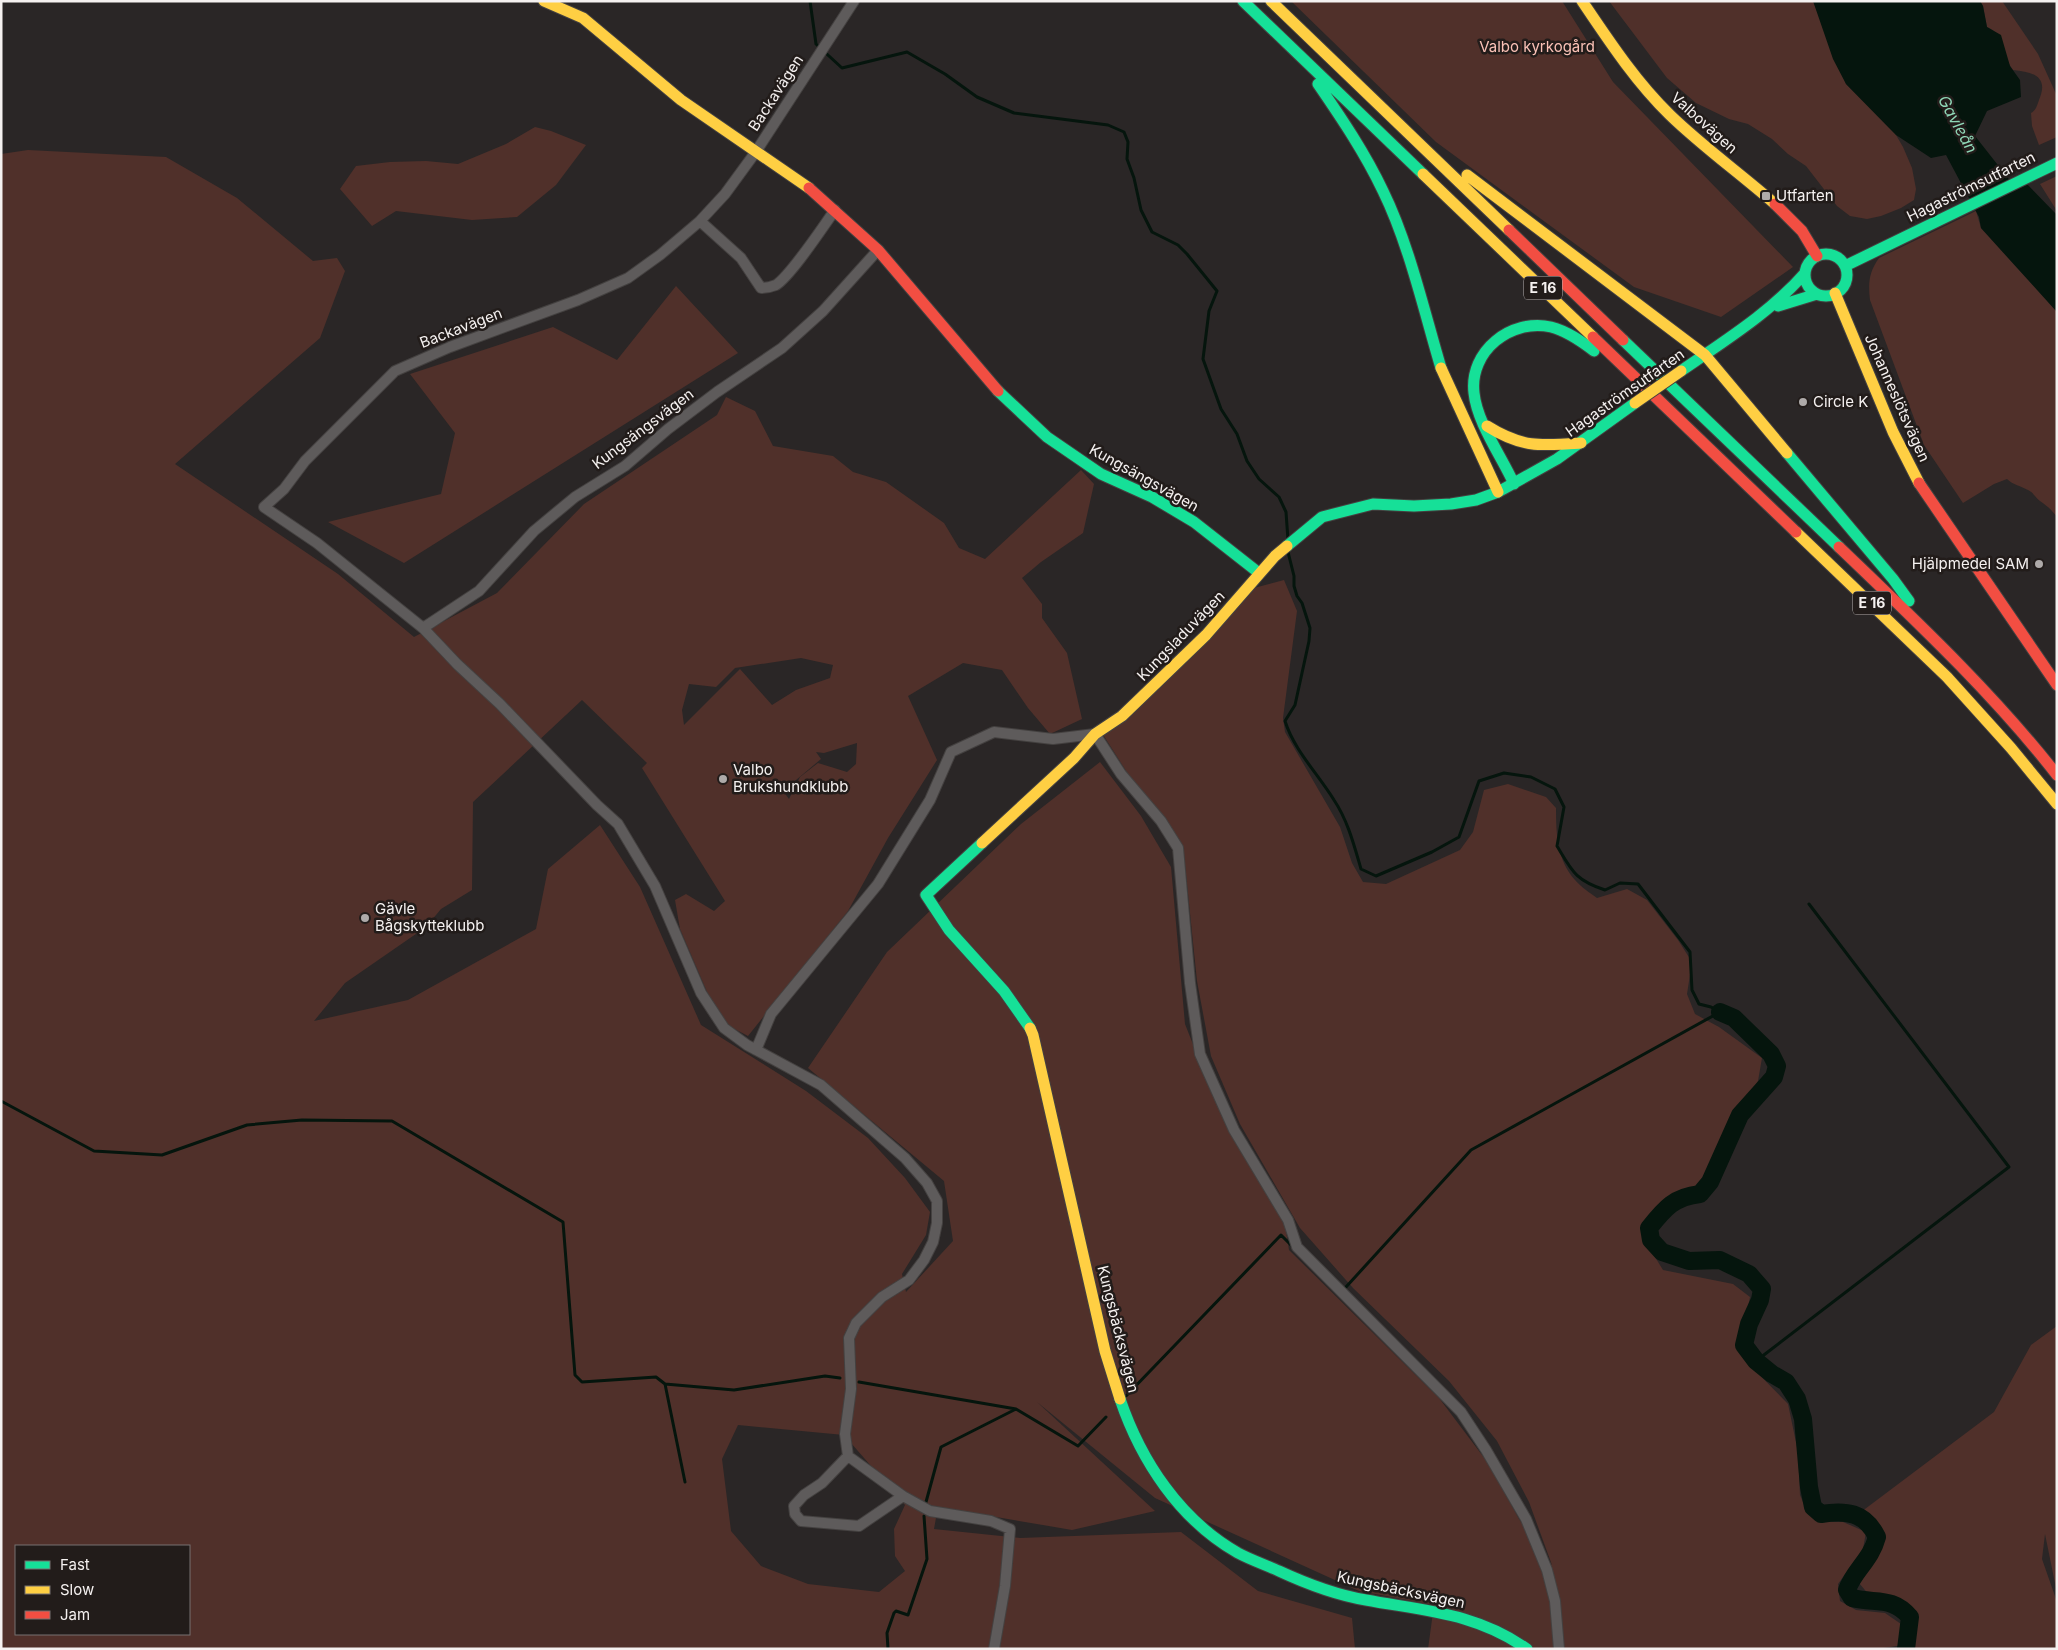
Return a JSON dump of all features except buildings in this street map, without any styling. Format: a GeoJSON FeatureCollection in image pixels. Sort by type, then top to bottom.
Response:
{"type":"FeatureCollection","features":[{"type":"Feature","properties":{"kind":"main road","name":"Kungsängsvägen"},"geometry":{"type":"LineString","coordinates":[[544,1],[582,18],[681,100],[754,153],[817,194],[878,250],[994,387],[1047,437],[1101,474],[1152,497],[1194,522],[1259,573]]}},
{"type":"Feature","properties":{"kind":"main road","name":"E 16"},"geometry":{"type":"LineString","coordinates":[[1243,1],[1930,660],[1973,704],[2020,757],[2057,804]]}},
{"type":"Feature","properties":{"kind":"main road","name":"E 16"},"geometry":{"type":"LineString","coordinates":[[1271,1],[1942,646],[2032,743],[2057,774]]}},
{"type":"Feature","properties":{"kind":"main road","name":"Valbovägen"},"geometry":{"type":"LineString","coordinates":[[1582,1],[1628,69],[1646,90],[1691,134],[1783,210],[1808,237],[1817,256]]}},
{"type":"Feature","properties":{"kind":"main road"},"geometry":{"type":"LineString","coordinates":[[1296,52],[1358,143],[1384,192],[1404,245],[1444,376],[1498,492]]}},
{"type":"Feature","properties":{"kind":"main road"},"geometry":{"type":"LineString","coordinates":[[1398,123],[1706,355],[1893,579],[1942,646]]}},
{"type":"Feature","properties":{"kind":"main road","name":"Hagaströmsutfarten"},"geometry":{"type":"LineString","coordinates":[[1845,266],[2057,163]]}},
{"type":"Feature","properties":{"kind":"main road"},"geometry":{"type":"LineString","coordinates":[[1817,256],[1830,254],[1836,256],[1845,266],[1847,272],[1844,284],[1835,293]]}},
{"type":"Feature","properties":{"kind":"main road","name":"Hagaströmsutfarten"},"geometry":{"type":"LineString","coordinates":[[1498,492],[1539,470],[1765,312],[1787,294],[1805,273],[1807,266],[1817,256]]}},
{"type":"Feature","properties":{"kind":"main road"},"geometry":{"type":"LineString","coordinates":[[1805,273],[1808,286],[1817,294]]}},
{"type":"Feature","properties":{"kind":"main road","name":"Hagaströmsutfarten"},"geometry":{"type":"LineString","coordinates":[[1765,312],[1788,302],[1817,294],[1829,295],[1835,293]]}},
{"type":"Feature","properties":{"kind":"main road","name":"Johanneslötsvägen"},"geometry":{"type":"LineString","coordinates":[[1835,293],[1893,432],[1913,472],[2057,685]]}},
{"type":"Feature","properties":{"kind":"main road"},"geometry":{"type":"LineString","coordinates":[[1514,484],[1478,407],[1474,393],[1477,364],[1484,351],[1504,334],[1530,326],[1544,326],[1571,334],[1587,344],[1674,414]]}},
{"type":"Feature","properties":{"kind":"main road"},"geometry":{"type":"LineString","coordinates":[[1487,426],[1500,435],[1527,446],[1580,442]]}},
{"type":"Feature","properties":{"kind":"main road","name":"Kungsladuvägen"},"geometry":{"type":"LineString","coordinates":[[926,895],[1074,758],[1095,734],[1122,716],[1156,685],[1206,635],[1275,556],[1322,517],[1374,504],[1451,504],[1476,500],[1498,492]]}},
{"type":"Feature","properties":{"kind":"main road","name":"Kungsbäcksvägen"},"geometry":{"type":"LineString","coordinates":[[926,895],[948,930],[967,948],[1004,991],[1027,1022],[1033,1035],[1105,1351],[1119,1399],[1140,1447],[1154,1470],[1184,1509],[1209,1532],[1236,1552],[1312,1586],[1376,1602],[1422,1608],[1476,1621],[1516,1640],[1527,1649]]}},
{"type":"Feature","properties":{"kind":"street","name":"Backavägen"},"geometry":{"type":"LineString","coordinates":[[423,628],[317,543],[264,507],[284,488],[305,461],[395,371],[450,347],[578,300],[628,278],[660,256],[700,221],[725,194],[854,1]]}},
{"type":"Feature","properties":{"kind":"street"},"geometry":{"type":"LineString","coordinates":[[700,221],[741,258],[760,288],[764,288],[777,284],[796,263],[835,210]]}},
{"type":"Feature","properties":{"kind":"street","name":"Kungsängsvägen"},"geometry":{"type":"LineString","coordinates":[[423,628],[479,591],[534,531],[575,497],[625,466],[675,423],[782,348],[823,311],[878,250]]}},
{"type":"Feature","properties":{"kind":"street"},"geometry":{"type":"LineString","coordinates":[[423,628],[457,664],[500,704],[597,806],[618,824],[655,886],[701,993],[724,1028],[756,1050],[821,1085],[905,1158],[927,1183],[937,1201],[937,1223],[932,1242],[924,1260],[909,1280],[882,1297],[856,1323],[849,1338],[850,1389],[845,1434],[848,1456],[903,1496],[930,1511],[991,1521],[1010,1529],[1005,1586],[994,1649]]}},
{"type":"Feature","properties":{"kind":"street"},"geometry":{"type":"LineString","coordinates":[[756,1050],[771,1014],[878,884],[930,800],[951,752],[994,732],[1053,739],[1095,734],[1121,774],[1161,821],[1178,848],[1190,983],[1200,1054],[1234,1130],[1288,1220],[1296,1247],[1461,1412],[1486,1450],[1526,1519],[1548,1570],[1555,1601],[1559,1649]]}},
{"type":"Feature","properties":{"kind":"street"},"geometry":{"type":"LineString","coordinates":[[848,1456],[794,1506],[795,1514],[801,1521],[859,1526],[903,1496]]}},
{"type":"Feature","properties":{"kind":"green space","name":"Valbo kyrkogård"},"geometry":{"type":"Polygon","coordinates":[[[1291,1],[1562,1],[1613,82],[1793,267],[1721,317],[1634,287],[1436,142],[1291,1]]]}},
{"type":"Feature","properties":{"kind":"green space"},"geometry":{"type":"Polygon","coordinates":[[[1609,1],[1813,1],[1846,84],[1896,135],[1903,147],[1912,168],[1916,189],[1914,200],[1901,208],[1881,216],[1867,219],[1850,216],[1837,206],[1806,166],[1788,154],[1772,139],[1748,124],[1729,119],[1696,103],[1667,78],[1609,1]]]}},
{"type":"Feature","properties":{"kind":"green space"},"geometry":{"type":"Polygon","coordinates":[[[1980,1],[2002,1],[2038,54],[2057,96],[2057,137],[2039,145],[2032,126],[2031,113],[2036,108],[2042,92],[2041,81],[2033,74],[2013,70],[1998,35],[1987,27],[1983,6],[1980,1]]]}},
{"type":"Feature","properties":{"kind":"green space"},"geometry":{"type":"Polygon","coordinates":[[[535,127],[551,131],[586,145],[556,185],[517,217],[472,220],[396,211],[372,226],[340,189],[356,166],[390,162],[426,161],[458,164],[506,144],[535,127]]]}},
{"type":"Feature","properties":{"kind":"green space"},"geometry":{"type":"Polygon","coordinates":[[[28,150],[166,157],[237,198],[313,261],[337,258],[345,271],[320,338],[175,464],[338,574],[414,637],[497,593],[584,504],[717,415],[726,397],[755,411],[773,446],[833,456],[853,472],[886,482],[944,523],[959,548],[985,559],[1081,470],[1094,484],[1083,533],[1041,562],[1022,578],[1042,604],[1042,618],[1067,653],[1082,719],[1050,734],[1028,708],[1002,670],[963,663],[908,696],[937,760],[888,838],[848,911],[748,1036],[727,1025],[707,992],[680,929],[675,900],[686,894],[714,911],[725,901],[642,768],[647,763],[582,700],[473,802],[472,890],[441,909],[426,927],[345,983],[314,1021],[408,1000],[536,929],[548,869],[600,825],[640,887],[701,1025],[806,1091],[868,1138],[905,1178],[930,1212],[926,1235],[902,1274],[906,1292],[953,1241],[944,1181],[808,1068],[887,952],[1021,824],[1100,762],[1141,816],[1171,867],[1185,1024],[1198,1057],[1285,1224],[1289,1250],[1439,1398],[1488,1463],[1519,1519],[1552,1565],[1529,1502],[1497,1441],[1449,1381],[1353,1288],[1300,1228],[1240,1124],[1211,1056],[1197,981],[1184,855],[1166,819],[1128,774],[1102,733],[1250,589],[1284,580],[1297,611],[1283,718],[1285,732],[1340,827],[1352,863],[1363,882],[1386,884],[1460,850],[1473,832],[1484,790],[1508,784],[1546,797],[1556,808],[1557,837],[1561,855],[1564,864],[1575,880],[1597,898],[1627,889],[1647,900],[1678,940],[1692,962],[1687,994],[1695,1014],[1719,1027],[1762,1058],[1758,1081],[1740,1110],[1706,1182],[1667,1203],[1644,1225],[1650,1249],[1663,1270],[1733,1284],[1750,1297],[1744,1327],[1743,1358],[1788,1404],[1798,1452],[1800,1495],[1808,1514],[1820,1522],[1843,1522],[1866,1532],[1863,1549],[1838,1584],[1840,1601],[1856,1610],[1885,1613],[1901,1624],[1903,1645],[1878,1649],[1428,1649],[1434,1605],[1359,1591],[1155,1498],[1037,1402],[1155,1511],[1072,1530],[938,1507],[934,1529],[1020,1538],[1181,1532],[1258,1591],[1352,1618],[1355,1649],[1,1649],[1,154],[28,150]],[[801,658],[735,668],[716,687],[689,684],[682,710],[684,725],[740,669],[772,705],[796,690],[830,678],[833,665],[801,658]],[[857,743],[824,753],[816,752],[821,759],[783,791],[789,799],[800,777],[818,763],[847,772],[856,764],[857,743]],[[738,1425],[722,1459],[731,1531],[761,1566],[808,1584],[879,1592],[905,1571],[895,1556],[894,1529],[905,1505],[844,1435],[738,1425]]]}},
{"type":"Feature","properties":{"kind":"green space"},"geometry":{"type":"Polygon","coordinates":[[[2057,176],[2057,211],[2040,184],[2057,176]]]}},
{"type":"Feature","properties":{"kind":"green space"},"geometry":{"type":"Polygon","coordinates":[[[1976,211],[1981,228],[2057,312],[2057,517],[2031,492],[2007,479],[1994,484],[1963,503],[1924,445],[1870,300],[1870,278],[1879,258],[1976,211]]]}},
{"type":"Feature","properties":{"kind":"green space"},"geometry":{"type":"Polygon","coordinates":[[[676,286],[738,353],[404,563],[328,522],[441,494],[455,433],[410,374],[553,327],[617,360],[676,286]]]}},
{"type":"Feature","properties":{"kind":"green space"},"geometry":{"type":"Polygon","coordinates":[[[2057,1326],[2057,1593],[2045,1534],[2042,1559],[2057,1602],[2057,1649],[1912,1649],[1916,1618],[1902,1603],[1891,1598],[1870,1596],[1859,1583],[1876,1560],[1884,1533],[1876,1522],[1861,1512],[1994,1412],[2031,1345],[2057,1326]]]}},
{"type":"Feature","properties":{"kind":"water","name":"Gavleån"},"geometry":{"type":"Polygon","coordinates":[[[1813,1],[1980,1],[1983,6],[1987,27],[2001,35],[2010,66],[2020,80],[2021,97],[1987,111],[1975,136],[2012,183],[2022,179],[2057,215],[2057,312],[1981,228],[1979,217],[1946,155],[1931,158],[1896,135],[1846,84],[1833,59],[1813,1]]]}},
{"type":"Feature","properties":{"kind":"waterway"},"geometry":{"type":"LineString","coordinates":[[810,1],[816,44],[842,68],[907,52],[945,74],[977,97],[1014,113],[1108,125],[1124,132],[1128,142],[1127,159],[1134,178],[1141,210],[1152,232],[1178,245],[1217,291],[1209,311],[1203,359],[1221,409],[1237,434],[1247,461],[1259,479],[1279,497],[1286,512],[1288,540]]}},
{"type":"Feature","properties":{"kind":"waterway"},"geometry":{"type":"LineString","coordinates":[[1288,552],[1294,576],[1294,586],[1310,628],[1309,641],[1295,705],[1285,721],[1300,752],[1339,808],[1350,833],[1361,869],[1376,876],[1432,852],[1459,837],[1479,781],[1504,773],[1531,777],[1555,789],[1564,807],[1557,846],[1575,874],[1605,890],[1620,883],[1638,884],[1690,952],[1692,990],[1699,1004],[1720,1012],[1471,1150],[1346,1287]]}},
{"type":"Feature","properties":{"kind":"waterway"},"geometry":{"type":"LineString","coordinates":[[1756,1361],[2009,1167],[1809,904]]}},
{"type":"Feature","properties":{"kind":"waterway"},"geometry":{"type":"LineString","coordinates":[[1720,1012],[1734,1018],[1771,1054],[1777,1066],[1774,1077],[1740,1115],[1710,1182],[1700,1194],[1683,1198],[1665,1209],[1649,1228],[1651,1240],[1662,1252],[1689,1261],[1720,1260],[1749,1274],[1762,1289],[1760,1300],[1749,1324],[1744,1345],[1756,1361],[1786,1382],[1797,1399],[1803,1419],[1809,1487],[1813,1507],[1821,1514],[1839,1512],[1861,1518],[1867,1522],[1877,1537],[1871,1552],[1847,1590],[1852,1598],[1890,1603],[1903,1610],[1910,1617],[1906,1649]]}},
{"type":"Feature","properties":{"kind":"waterway"},"geometry":{"type":"LineString","coordinates":[[1,1101],[94,1151],[162,1155],[247,1125],[302,1120],[392,1121],[563,1222],[575,1375],[582,1382],[656,1377],[665,1384],[734,1390],[825,1376],[840,1378]]}},
{"type":"Feature","properties":{"kind":"waterway"},"geometry":{"type":"LineString","coordinates":[[1126,1396],[1281,1235],[1294,1248]]}},
{"type":"Feature","properties":{"kind":"waterway"},"geometry":{"type":"LineString","coordinates":[[859,1382],[1016,1409],[1078,1446],[1106,1417]]}},
{"type":"Feature","properties":{"kind":"waterway"},"geometry":{"type":"LineString","coordinates":[[665,1384],[685,1482]]}},
{"type":"Feature","properties":{"kind":"waterway"},"geometry":{"type":"LineString","coordinates":[[926,1502],[941,1447],[1016,1409]]}},
{"type":"Feature","properties":{"kind":"waterway"},"geometry":{"type":"LineString","coordinates":[[888,1649],[887,1633],[894,1613],[896,1611],[908,1615],[927,1559],[924,1516]]}},
{"type":"Feature","properties":{"kind":"traffic: fast"},"geometry":{"type":"LineString","coordinates":[[1243,1],[1423,174]]}},
{"type":"Feature","properties":{"kind":"traffic: fast"},"geometry":{"type":"LineString","coordinates":[[1318,84],[1361,150],[1392,211],[1401,233],[1441,368]]}},
{"type":"Feature","properties":{"kind":"traffic: fast"},"geometry":{"type":"LineString","coordinates":[[1845,266],[2057,163]]}},
{"type":"Feature","properties":{"kind":"traffic: fast"},"geometry":{"type":"LineString","coordinates":[[1826,254],[1841,260],[1847,275],[1841,290],[1826,296],[1811,290],[1805,275],[1811,260],[1826,254]]}},
{"type":"Feature","properties":{"kind":"traffic: fast"},"geometry":{"type":"LineString","coordinates":[[1681,371],[1762,314],[1805,273]]}},
{"type":"Feature","properties":{"kind":"traffic: fast"},"geometry":{"type":"LineString","coordinates":[[1778,306],[1817,294]]}},
{"type":"Feature","properties":{"kind":"traffic: fast"},"geometry":{"type":"LineString","coordinates":[[1514,484],[1485,428],[1476,404],[1474,378],[1478,364],[1486,351],[1508,333],[1521,328],[1536,326],[1551,327],[1563,331],[1594,351]]}},
{"type":"Feature","properties":{"kind":"traffic: fast"},"geometry":{"type":"LineString","coordinates":[[1623,340],[1839,547]]}},
{"type":"Feature","properties":{"kind":"traffic: fast"},"geometry":{"type":"LineString","coordinates":[[998,391],[1047,437],[1101,474],[1152,497],[1194,522],[1259,573]]}},
{"type":"Feature","properties":{"kind":"traffic: fast"},"geometry":{"type":"LineString","coordinates":[[1287,546],[1322,517],[1373,504],[1414,506],[1451,504],[1476,500],[1498,492],[1557,459],[1635,403]]}},
{"type":"Feature","properties":{"kind":"traffic: fast"},"geometry":{"type":"LineString","coordinates":[[1787,453],[1893,579],[1909,601]]}},
{"type":"Feature","properties":{"kind":"traffic: fast"},"geometry":{"type":"LineString","coordinates":[[982,843],[926,895],[949,930],[1004,991],[1030,1028]]}},
{"type":"Feature","properties":{"kind":"traffic: fast"},"geometry":{"type":"LineString","coordinates":[[1120,1399],[1139,1445],[1165,1487],[1198,1524],[1238,1553],[1333,1592],[1355,1598],[1450,1615],[1469,1621],[1508,1637],[1527,1649]]}},
{"type":"Feature","properties":{"kind":"traffic: slow"},"geometry":{"type":"LineString","coordinates":[[544,1],[583,18],[681,100],[809,188]]}},
{"type":"Feature","properties":{"kind":"traffic: slow"},"geometry":{"type":"LineString","coordinates":[[1271,1],[1509,230]]}},
{"type":"Feature","properties":{"kind":"traffic: slow"},"geometry":{"type":"LineString","coordinates":[[1582,1],[1623,61],[1670,115],[1775,204]]}},
{"type":"Feature","properties":{"kind":"traffic: slow"},"geometry":{"type":"LineString","coordinates":[[1423,174],[1593,337]]}},
{"type":"Feature","properties":{"kind":"traffic: slow"},"geometry":{"type":"LineString","coordinates":[[1467,175],[1705,355],[1787,453]]}},
{"type":"Feature","properties":{"kind":"traffic: slow"},"geometry":{"type":"LineString","coordinates":[[1835,293],[1893,432],[1919,483]]}},
{"type":"Feature","properties":{"kind":"traffic: slow"},"geometry":{"type":"LineString","coordinates":[[1441,368],[1498,492]]}},
{"type":"Feature","properties":{"kind":"traffic: slow"},"geometry":{"type":"LineString","coordinates":[[1635,403],[1681,371]]}},
{"type":"Feature","properties":{"kind":"traffic: slow"},"geometry":{"type":"LineString","coordinates":[[1487,426],[1511,438],[1532,444],[1581,443]]}},
{"type":"Feature","properties":{"kind":"traffic: slow"},"geometry":{"type":"LineString","coordinates":[[1796,532],[1947,677],[2011,748],[2057,804]]}},
{"type":"Feature","properties":{"kind":"traffic: slow"},"geometry":{"type":"LineString","coordinates":[[982,843],[1074,758],[1095,734],[1122,716],[1206,635],[1275,556],[1287,546]]}},
{"type":"Feature","properties":{"kind":"traffic: slow"},"geometry":{"type":"LineString","coordinates":[[1030,1028],[1105,1351],[1120,1399]]}},
{"type":"Feature","properties":{"kind":"traffic: jam"},"geometry":{"type":"LineString","coordinates":[[809,188],[878,250],[998,391]]}},
{"type":"Feature","properties":{"kind":"traffic: jam"},"geometry":{"type":"LineString","coordinates":[[1775,204],[1802,231],[1817,256]]}},
{"type":"Feature","properties":{"kind":"traffic: jam"},"geometry":{"type":"LineString","coordinates":[[1509,230],[1623,340]]}},
{"type":"Feature","properties":{"kind":"traffic: jam"},"geometry":{"type":"LineString","coordinates":[[1593,337],[1796,532]]}},
{"type":"Feature","properties":{"kind":"traffic: jam"},"geometry":{"type":"LineString","coordinates":[[1919,483],[2057,685]]}},
{"type":"Feature","properties":{"kind":"traffic: jam"},"geometry":{"type":"LineString","coordinates":[[1839,547],[1924,629],[1979,686],[2032,744],[2057,775]]}},
{"type":"Feature","properties":{"kind":"place","name":"Utfarten"},"geometry":{"type":"Point","coordinates":[1766,196]}},
{"type":"Feature","properties":{"kind":"place","name":"Circle K"},"geometry":{"type":"Point","coordinates":[1803,402]}},
{"type":"Feature","properties":{"kind":"place","name":"Hjälpmedel SAM"},"geometry":{"type":"Point","coordinates":[2039,564]}},
{"type":"Feature","properties":{"kind":"place","name":"Valbo Brukshundklubb"},"geometry":{"type":"Point","coordinates":[723,779]}},
{"type":"Feature","properties":{"kind":"place","name":"Gävle Bågskytteklubb"},"geometry":{"type":"Point","coordinates":[365,918]}}]}
